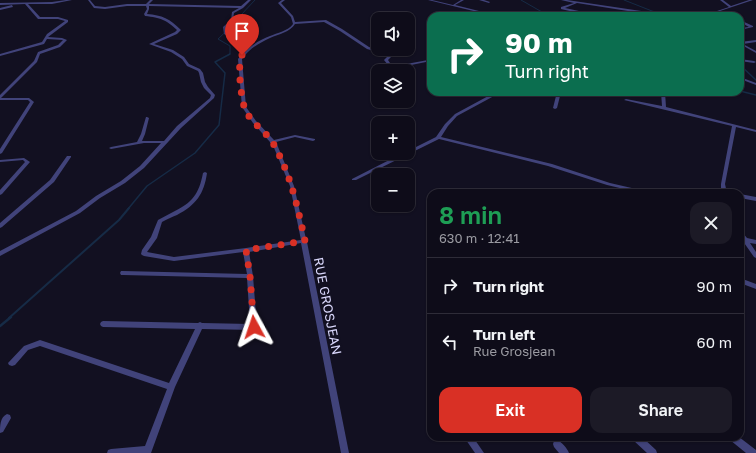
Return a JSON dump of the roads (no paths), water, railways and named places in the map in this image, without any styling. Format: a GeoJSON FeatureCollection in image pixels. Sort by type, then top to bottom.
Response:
{"type":"FeatureCollection","features":[{"type":"Feature","properties":{"kind":"street"},"geometry":{"type":"LineString","coordinates":[[0,4],[26,4],[71,0]]}},
{"type":"Feature","properties":{"kind":"street"},"geometry":{"type":"LineString","coordinates":[[89,0],[94,7],[99,8],[127,5],[242,7]]}},
{"type":"Feature","properties":{"kind":"street"},"geometry":{"type":"LineString","coordinates":[[0,254],[78,212],[122,182],[142,167],[179,127],[212,98],[213,95],[206,88],[199,70],[188,65],[183,58],[172,51],[151,44],[176,33],[179,30],[171,21],[163,16],[145,14],[148,9],[147,5],[152,0]]}},
{"type":"Feature","properties":{"kind":"street"},"geometry":{"type":"LineString","coordinates":[[240,42],[225,33],[224,27],[232,20],[233,13],[250,0]]}},
{"type":"Feature","properties":{"kind":"street"},"geometry":{"type":"LineString","coordinates":[[284,0],[279,3],[292,16],[294,23],[325,21],[368,48],[389,54],[390,56],[386,60],[389,64],[401,66],[427,61]]}},
{"type":"Feature","properties":{"kind":"street"},"geometry":{"type":"LineString","coordinates":[[429,0],[482,12]]}},
{"type":"Feature","properties":{"kind":"street"},"geometry":{"type":"LineString","coordinates":[[454,5],[463,0]]}},
{"type":"Feature","properties":{"kind":"street"},"geometry":{"type":"LineString","coordinates":[[480,0],[489,2]]}},
{"type":"Feature","properties":{"kind":"street"},"geometry":{"type":"LineString","coordinates":[[562,0],[641,12]]}},
{"type":"Feature","properties":{"kind":"street"},"geometry":{"type":"LineString","coordinates":[[721,0],[731,7]]}},
{"type":"Feature","properties":{"kind":"street"},"geometry":{"type":"LineString","coordinates":[[719,12],[718,11],[752,0]]}},
{"type":"Feature","properties":{"kind":"street"},"geometry":{"type":"LineString","coordinates":[[208,7],[209,2]]}},
{"type":"Feature","properties":{"kind":"street"},"geometry":{"type":"LineString","coordinates":[[578,12],[562,8],[579,2]]}},
{"type":"Feature","properties":{"kind":"street"},"geometry":{"type":"LineString","coordinates":[[0,9],[18,4]]}},
{"type":"Feature","properties":{"kind":"street"},"geometry":{"type":"LineString","coordinates":[[0,55],[37,45],[45,41],[46,38],[67,21],[58,18],[39,18],[26,4]]}},
{"type":"Feature","properties":{"kind":"street","name":"RUE GROSJEAN"},"geometry":{"type":"LineString","coordinates":[[294,23],[291,28],[263,40],[242,55],[240,59],[244,107],[254,122],[272,142],[292,186],[305,241],[345,453]]}},
{"type":"Feature","properties":{"kind":"street"},"geometry":{"type":"LineString","coordinates":[[744,24],[752,27],[744,28]]}},
{"type":"Feature","properties":{"kind":"street"},"geometry":{"type":"LineString","coordinates":[[0,98],[36,61],[39,53],[59,46],[65,40],[62,38],[46,38]]}},
{"type":"Feature","properties":{"kind":"street"},"geometry":{"type":"LineString","coordinates":[[744,42],[756,41]]}},
{"type":"Feature","properties":{"kind":"street"},"geometry":{"type":"LineString","coordinates":[[744,45],[756,52]]}},
{"type":"Feature","properties":{"kind":"street"},"geometry":{"type":"LineString","coordinates":[[744,61],[754,62]]}},
{"type":"Feature","properties":{"kind":"street"},"geometry":{"type":"LineString","coordinates":[[744,79],[754,83]]}},
{"type":"Feature","properties":{"kind":"street"},"geometry":{"type":"LineString","coordinates":[[415,150],[438,138],[456,115],[489,96]]}},
{"type":"Feature","properties":{"kind":"street"},"geometry":{"type":"LineString","coordinates":[[555,108],[558,96]]}},
{"type":"Feature","properties":{"kind":"street"},"geometry":{"type":"LineString","coordinates":[[663,96],[664,108]]}},
{"type":"Feature","properties":{"kind":"street"},"geometry":{"type":"LineString","coordinates":[[0,98],[29,99],[32,102],[0,153]]}},
{"type":"Feature","properties":{"kind":"street"},"geometry":{"type":"LineString","coordinates":[[626,100],[756,131]]}},
{"type":"Feature","properties":{"kind":"street"},"geometry":{"type":"LineString","coordinates":[[139,143],[147,118]]}},
{"type":"Feature","properties":{"kind":"street"},"geometry":{"type":"LineString","coordinates":[[724,189],[723,184],[734,125]]}},
{"type":"Feature","properties":{"kind":"street"},"geometry":{"type":"LineString","coordinates":[[272,142],[294,136],[313,140]]}},
{"type":"Feature","properties":{"kind":"street"},"geometry":{"type":"LineString","coordinates":[[438,138],[550,165],[609,184],[630,189]]}},
{"type":"Feature","properties":{"kind":"street"},"geometry":{"type":"LineString","coordinates":[[111,148],[139,143],[164,142]]}},
{"type":"Feature","properties":{"kind":"street"},"geometry":{"type":"LineString","coordinates":[[0,226],[52,181],[69,157]]}},
{"type":"Feature","properties":{"kind":"street"},"geometry":{"type":"LineString","coordinates":[[0,161],[24,159],[28,162],[0,193]]}},
{"type":"Feature","properties":{"kind":"street"},"geometry":{"type":"LineString","coordinates":[[354,179],[393,160]]}},
{"type":"Feature","properties":{"kind":"street"},"geometry":{"type":"LineString","coordinates":[[205,173],[204,186],[200,194],[181,210],[160,221],[154,238],[144,251],[144,254],[174,259],[305,241]]}},
{"type":"Feature","properties":{"kind":"street"},"geometry":{"type":"LineString","coordinates":[[744,197],[756,199]]}},
{"type":"Feature","properties":{"kind":"street"},"geometry":{"type":"LineString","coordinates":[[745,240],[756,242]]}},
{"type":"Feature","properties":{"kind":"street"},"geometry":{"type":"LineString","coordinates":[[745,240],[756,256]]}},
{"type":"Feature","properties":{"kind":"street"},"geometry":{"type":"LineString","coordinates":[[103,324],[254,327],[250,276],[246,250]]}},
{"type":"Feature","properties":{"kind":"street"},"geometry":{"type":"LineString","coordinates":[[123,273],[250,276]]}},
{"type":"Feature","properties":{"kind":"street"},"geometry":{"type":"LineString","coordinates":[[744,282],[756,287]]}},
{"type":"Feature","properties":{"kind":"street"},"geometry":{"type":"LineString","coordinates":[[111,453],[148,452],[171,387],[200,325]]}},
{"type":"Feature","properties":{"kind":"street"},"geometry":{"type":"LineString","coordinates":[[12,363],[26,348],[40,343],[171,387]]}},
{"type":"Feature","properties":{"kind":"street"},"geometry":{"type":"LineString","coordinates":[[0,429],[7,418]]}},
{"type":"Feature","properties":{"kind":"street"},"geometry":{"type":"LineString","coordinates":[[471,441],[480,453]]}},
{"type":"Feature","properties":{"kind":"street"},"geometry":{"type":"LineString","coordinates":[[640,441],[653,453]]}},
{"type":"Feature","properties":{"kind":"street"},"geometry":{"type":"LineString","coordinates":[[737,441],[753,453]]}},
{"type":"Feature","properties":{"kind":"street"},"geometry":{"type":"LineString","coordinates":[[557,444],[565,453]]}},
{"type":"Feature","properties":{"kind":"waterway"},"geometry":{"type":"LineString","coordinates":[[230,54],[230,46],[218,39],[255,0]]}},
{"type":"Feature","properties":{"kind":"waterway"},"geometry":{"type":"LineString","coordinates":[[521,0],[542,12]]}},
{"type":"Feature","properties":{"kind":"waterway"},"geometry":{"type":"LineString","coordinates":[[624,0],[656,12]]}},
{"type":"Feature","properties":{"kind":"waterway"},"geometry":{"type":"LineString","coordinates":[[128,209],[147,186],[195,153],[219,125],[225,73],[215,62],[230,54]]}},
{"type":"Feature","properties":{"kind":"waterway"},"geometry":{"type":"LineString","coordinates":[[744,69],[756,80]]}},
{"type":"Feature","properties":{"kind":"waterway"},"geometry":{"type":"LineString","coordinates":[[744,92],[756,95]]}},
{"type":"Feature","properties":{"kind":"waterway"},"geometry":{"type":"LineString","coordinates":[[9,318],[119,220],[129,208]]}},
{"type":"Feature","properties":{"kind":"waterway"},"geometry":{"type":"LineString","coordinates":[[0,326],[11,317]]}}]}
